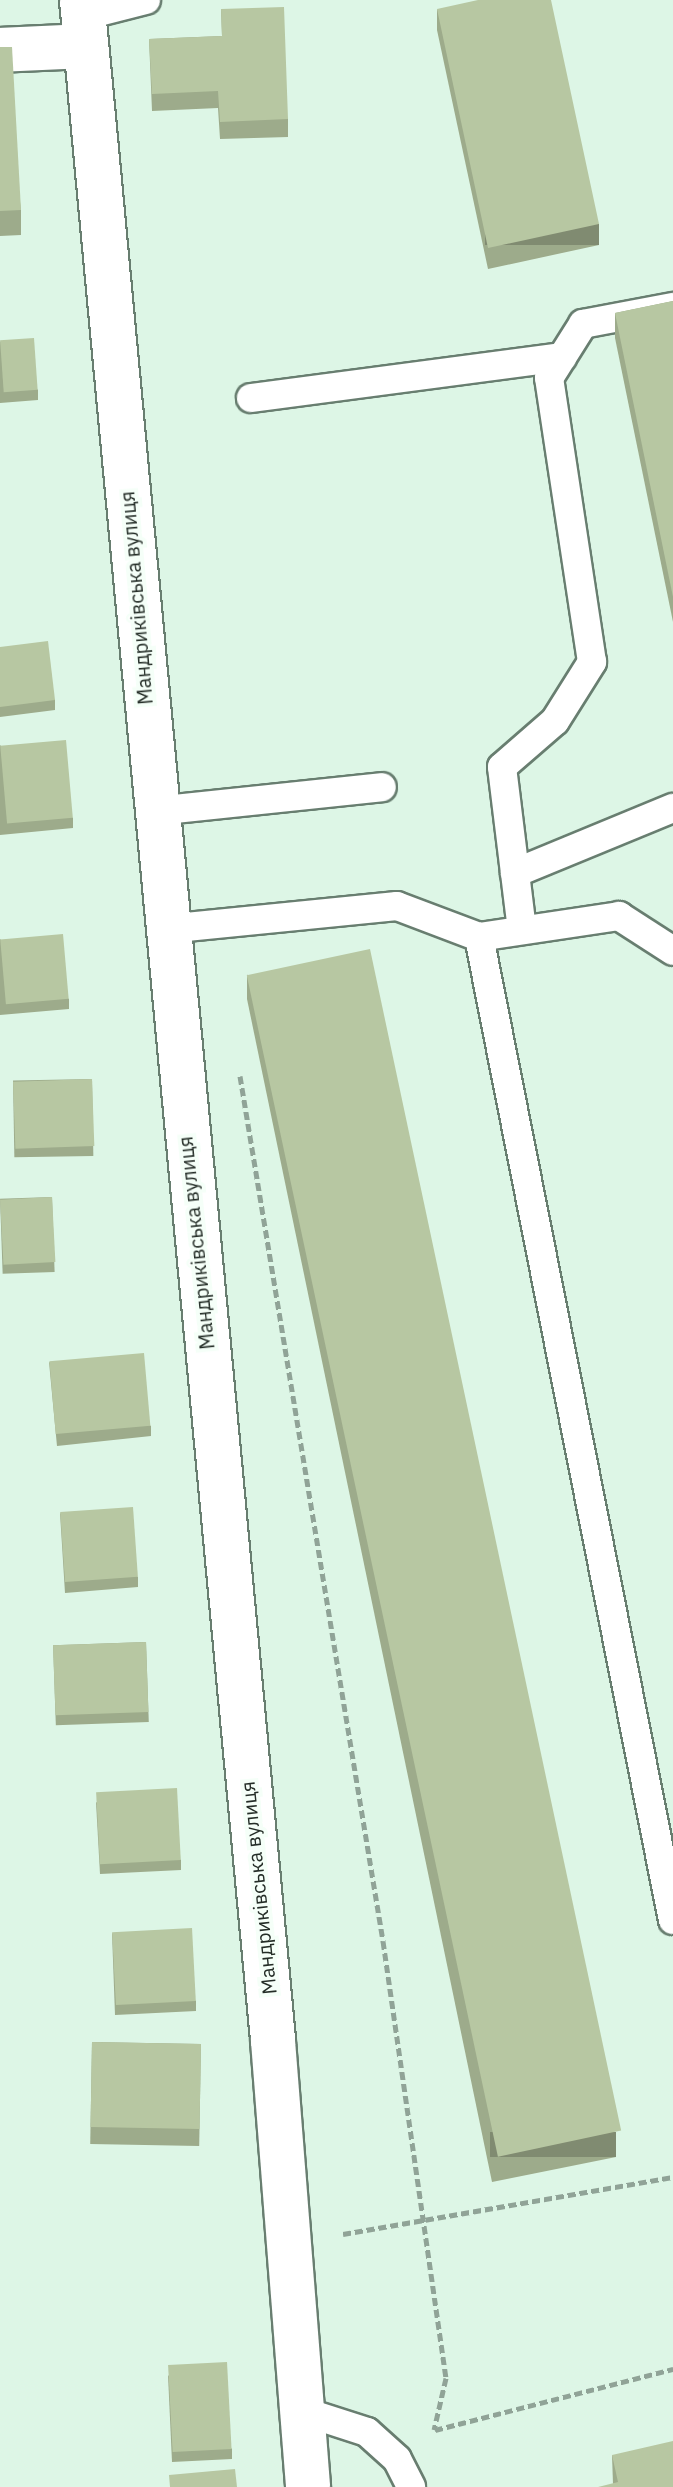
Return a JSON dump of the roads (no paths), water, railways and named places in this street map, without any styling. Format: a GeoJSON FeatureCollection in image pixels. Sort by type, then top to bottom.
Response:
{"type":"FeatureCollection","features":[{"type":"Feature","properties":{"kind":"street"},"geometry":{"type":"LineString","coordinates":[[0,50],[84,21]]}},
{"type":"Feature","properties":{"kind":"street","name":"Мандриківська вулиця"},"geometry":{"type":"LineString","coordinates":[[84,21],[289,2244],[308,2487]]}},
{"type":"Feature","properties":{"kind":"lane"},"geometry":{"type":"LineString","coordinates":[[84,21],[146,0]]}},
{"type":"Feature","properties":{"kind":"lane"},"geometry":{"type":"LineString","coordinates":[[522,930],[502,767],[555,721],[592,662],[549,378],[583,324],[673,307]]}},
{"type":"Feature","properties":{"kind":"lane"},"geometry":{"type":"LineString","coordinates":[[251,398],[562,357]]}},
{"type":"Feature","properties":{"kind":"lane"},"geometry":{"type":"LineString","coordinates":[[155,811],[382,787]]}},
{"type":"Feature","properties":{"kind":"lane"},"geometry":{"type":"LineString","coordinates":[[515,873],[673,808]]}},
{"type":"Feature","properties":{"kind":"lane"},"geometry":{"type":"LineString","coordinates":[[166,929],[397,906],[479,937],[619,916],[673,951]]}},
{"type":"Feature","properties":{"kind":"lane"},"geometry":{"type":"LineString","coordinates":[[479,937],[673,1920]]}},
{"type":"Feature","properties":{"kind":"lane"},"geometry":{"type":"LineString","coordinates":[[302,2411],[367,2432],[380,2444],[411,2487]]}}]}
